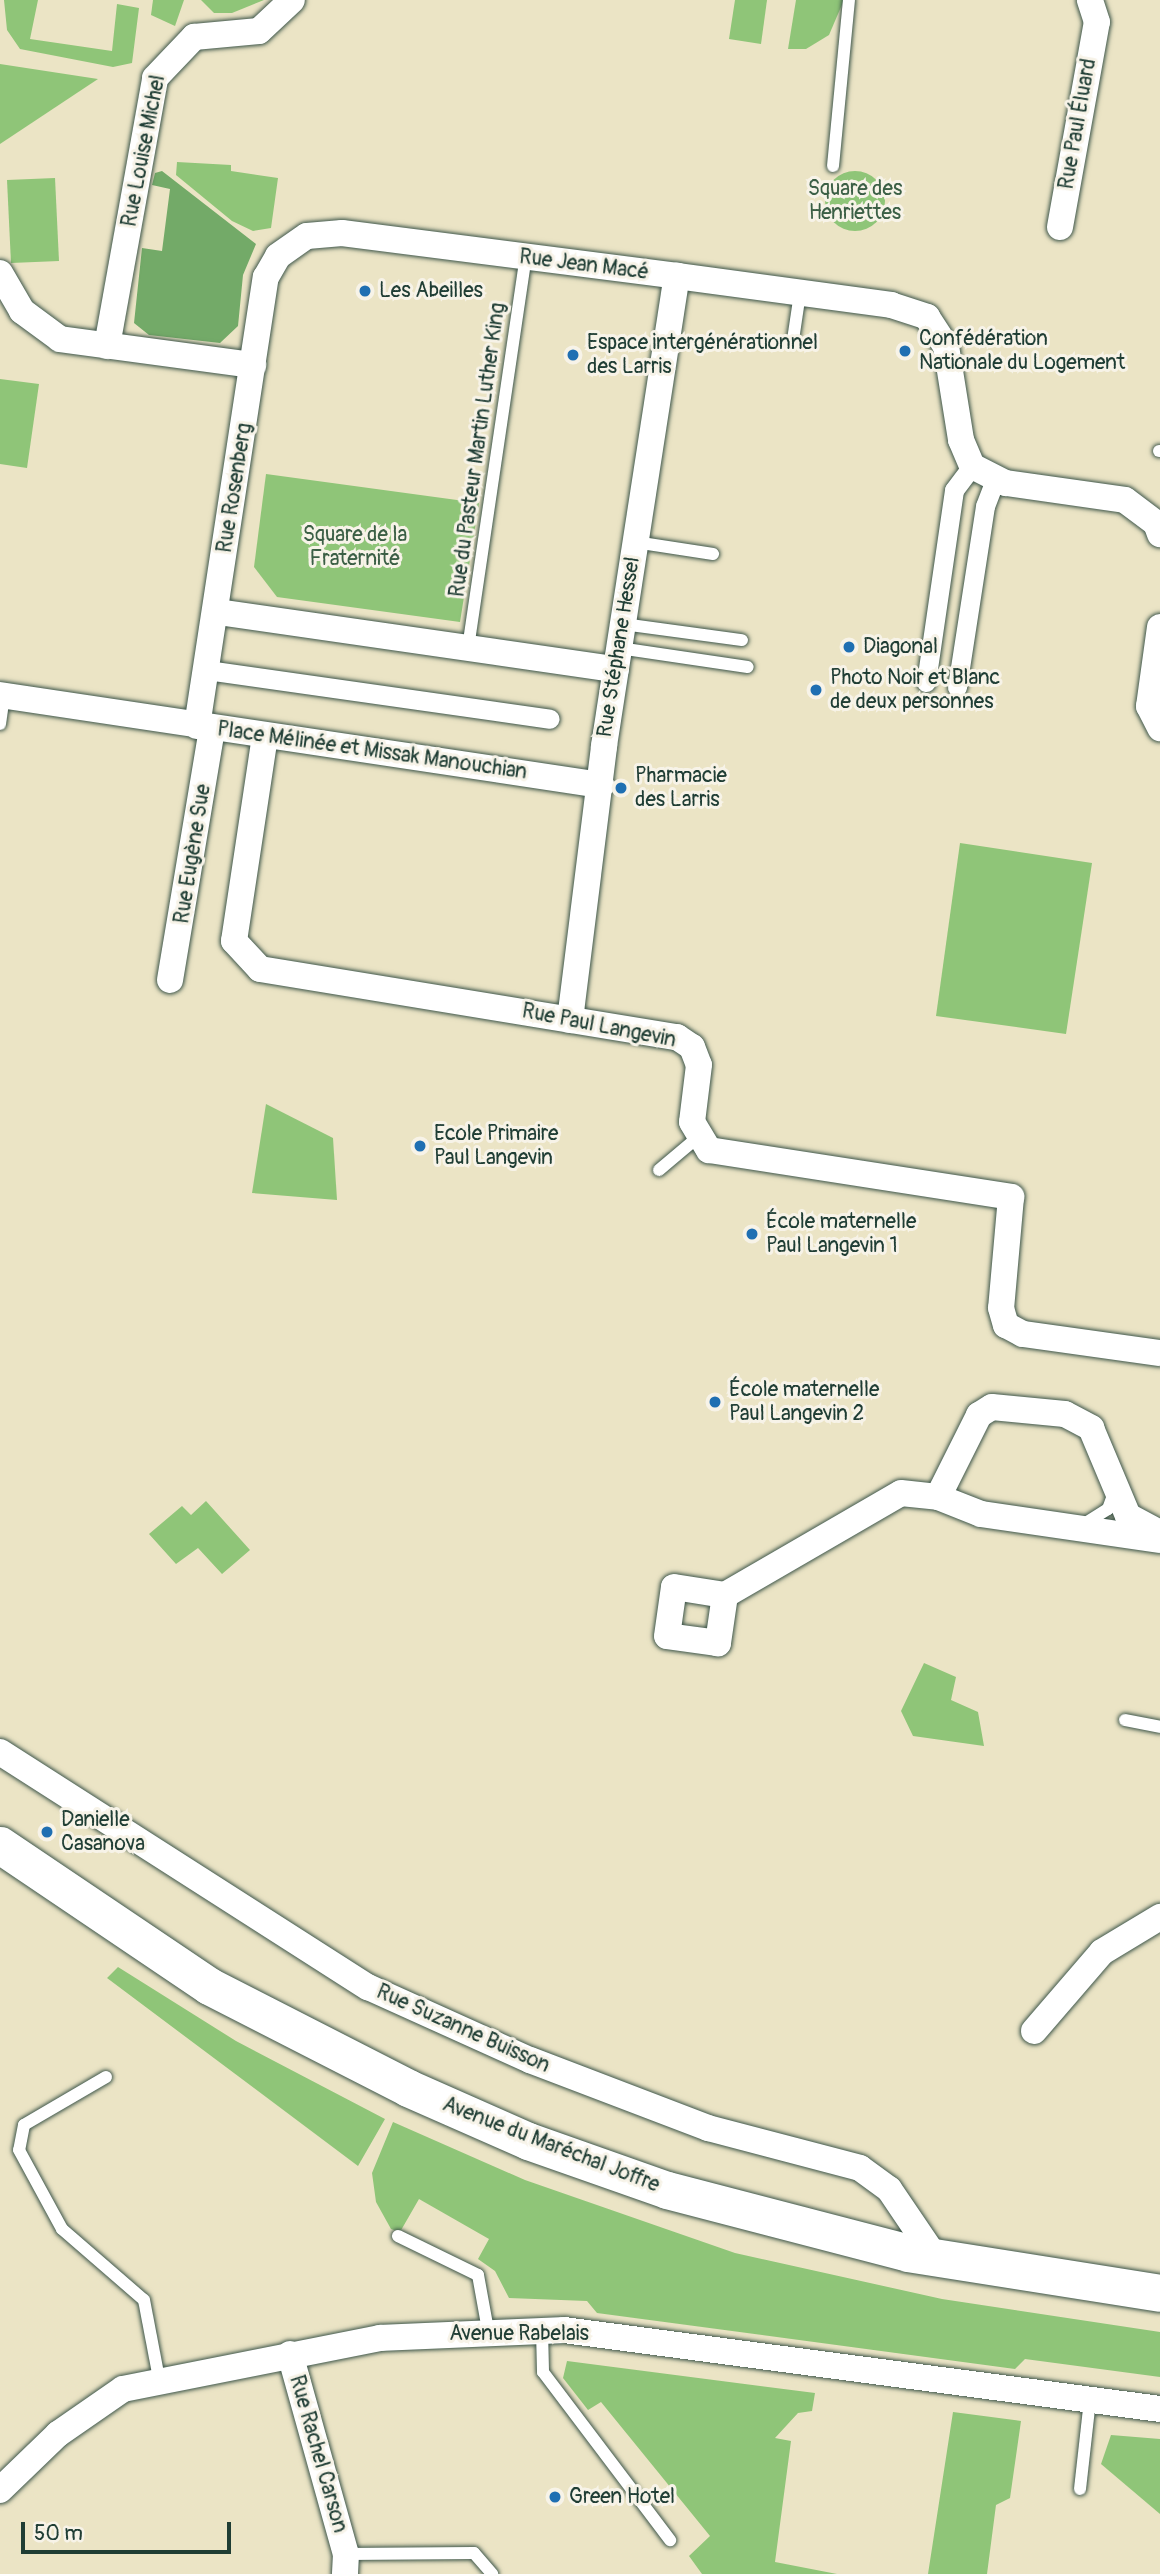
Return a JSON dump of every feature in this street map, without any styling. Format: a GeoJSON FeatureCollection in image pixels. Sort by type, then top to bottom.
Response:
{"type":"FeatureCollection","features":[{"type":"Feature","properties":{"kind":"main road","name":"Avenue du Maréchal Joffre"},"geometry":{"type":"LineString","coordinates":[[0,1845],[209,1986],[430,2098],[667,2190],[935,2258],[1160,2293]]}},
{"type":"Feature","properties":{"kind":"street","name":"Rue Louise Michel"},"geometry":{"type":"LineString","coordinates":[[107,346],[155,78],[194,37],[259,31],[292,0]]}},
{"type":"Feature","properties":{"kind":"street","name":"Rue Paul Éluard"},"geometry":{"type":"LineString","coordinates":[[1060,227],[1094,11]]}},
{"type":"Feature","properties":{"kind":"street","name":"Rue Jean Macé"},"geometry":{"type":"LineString","coordinates":[[253,365],[266,277],[278,256],[307,236],[342,233],[891,305],[927,317],[946,346],[961,440],[972,466]]}},
{"type":"Feature","properties":{"kind":"street"},"geometry":{"type":"LineString","coordinates":[[0,273],[7,293],[42,328],[60,339],[253,365]]}},
{"type":"Feature","properties":{"kind":"street","name":"Rue Stéphane Hessel"},"geometry":{"type":"LineString","coordinates":[[569,1020],[619,647],[677,276]]}},
{"type":"Feature","properties":{"kind":"street","name":"Rue Rosenberg"},"geometry":{"type":"LineString","coordinates":[[218,612],[253,365]]}},
{"type":"Feature","properties":{"kind":"street"},"geometry":{"type":"LineString","coordinates":[[926,682],[954,490],[972,466],[996,478],[1125,500],[1156,523],[1160,534]]}},
{"type":"Feature","properties":{"kind":"street"},"geometry":{"type":"LineString","coordinates":[[957,687],[975,568],[996,478]]}},
{"type":"Feature","properties":{"kind":"street"},"geometry":{"type":"LineString","coordinates":[[943,563],[975,568]]}},
{"type":"Feature","properties":{"kind":"street"},"geometry":{"type":"LineString","coordinates":[[218,612],[468,648],[619,647]]}},
{"type":"Feature","properties":{"kind":"street","name":"Place Mélinée et Missak Manouchian"},"geometry":{"type":"LineString","coordinates":[[218,612],[207,670],[205,727],[601,785]]}},
{"type":"Feature","properties":{"kind":"street"},"geometry":{"type":"LineString","coordinates":[[1160,627],[1149,706],[1160,728]]}},
{"type":"Feature","properties":{"kind":"street"},"geometry":{"type":"LineString","coordinates":[[207,670],[550,719]]}},
{"type":"Feature","properties":{"kind":"street"},"geometry":{"type":"LineString","coordinates":[[2,695],[205,727]]}},
{"type":"Feature","properties":{"kind":"street","name":"Rue Eugène Sue"},"geometry":{"type":"LineString","coordinates":[[170,980],[205,727]]}},
{"type":"Feature","properties":{"kind":"street","name":"Rue Paul Langevin"},"geometry":{"type":"LineString","coordinates":[[265,736],[234,941],[260,969],[677,1037],[692,1047],[699,1065],[692,1122],[697,1138]]}},
{"type":"Feature","properties":{"kind":"street"},"geometry":{"type":"LineString","coordinates":[[697,1138],[709,1150],[1011,1197],[1001,1308],[1006,1325],[1023,1334],[1160,1353]]}},
{"type":"Feature","properties":{"kind":"street"},"geometry":{"type":"LineString","coordinates":[[938,1497],[979,1415],[992,1407],[1065,1414],[1091,1428],[1128,1516],[1160,1533]]}},
{"type":"Feature","properties":{"kind":"street"},"geometry":{"type":"LineString","coordinates":[[725,1595],[901,1493],[938,1497],[981,1514],[1160,1540]]}},
{"type":"Feature","properties":{"kind":"street","name":"Rue Suzanne Buisson"},"geometry":{"type":"LineString","coordinates":[[0,1752],[368,1987],[530,2060],[708,2128],[860,2168],[889,2189],[935,2258]]}},
{"type":"Feature","properties":{"kind":"street"},"geometry":{"type":"LineString","coordinates":[[1034,2031],[1102,1952],[1160,1917]]}},
{"type":"Feature","properties":{"kind":"street","name":"Avenue Rabelais"},"geometry":{"type":"LineString","coordinates":[[0,2490],[58,2434],[123,2389],[159,2379],[380,2337],[488,2330],[542,2330],[1160,2409]]}},
{"type":"Feature","properties":{"kind":"street","name":"Rue Rachel Carson"},"geometry":{"type":"LineString","coordinates":[[290,2354],[345,2564]]}},
{"type":"Feature","properties":{"kind":"lane"},"geometry":{"type":"LineString","coordinates":[[833,166],[849,0]]}},
{"type":"Feature","properties":{"kind":"lane","name":"Rue du Pasteur Martin Luther King"},"geometry":{"type":"LineString","coordinates":[[468,648],[526,257]]}},
{"type":"Feature","properties":{"kind":"lane"},"geometry":{"type":"LineString","coordinates":[[793,340],[800,293]]}},
{"type":"Feature","properties":{"kind":"lane"},"geometry":{"type":"LineString","coordinates":[[635,542],[713,554]]}},
{"type":"Feature","properties":{"kind":"lane"},"geometry":{"type":"LineString","coordinates":[[619,647],[742,640]]}},
{"type":"Feature","properties":{"kind":"lane"},"geometry":{"type":"LineString","coordinates":[[619,647],[748,667]]}},
{"type":"Feature","properties":{"kind":"lane"},"geometry":{"type":"LineString","coordinates":[[0,724],[2,695]]}},
{"type":"Feature","properties":{"kind":"lane"},"geometry":{"type":"LineString","coordinates":[[659,1170],[680,1146],[697,1138]]}},
{"type":"Feature","properties":{"kind":"lane"},"geometry":{"type":"LineString","coordinates":[[1067,1528],[1092,1521],[1108,1508],[1115,1489]]}},
{"type":"Feature","properties":{"kind":"lane"},"geometry":{"type":"LineString","coordinates":[[1125,1720],[1160,1727]]}},
{"type":"Feature","properties":{"kind":"lane"},"geometry":{"type":"LineString","coordinates":[[106,2077],[24,2125],[19,2150],[62,2229],[144,2300],[159,2379]]}},
{"type":"Feature","properties":{"kind":"lane"},"geometry":{"type":"LineString","coordinates":[[397,2236],[478,2276],[488,2330]]}},
{"type":"Feature","properties":{"kind":"lane"},"geometry":{"type":"LineString","coordinates":[[542,2330],[542,2372],[670,2540]]}},
{"type":"Feature","properties":{"kind":"lane"},"geometry":{"type":"LineString","coordinates":[[1080,2489],[1090,2400]]}},
{"type":"Feature","properties":{"kind":"lane"},"geometry":{"type":"LineString","coordinates":[[345,2564],[474,2553],[492,2574]]}},
{"type":"Feature","properties":{"kind":"green space"},"geometry":{"type":"Polygon","coordinates":[[[4,0],[38,0],[30,39],[112,51],[117,4],[139,8],[132,63],[113,67],[20,49],[7,30],[4,0]]]}},
{"type":"Feature","properties":{"kind":"green space"},"geometry":{"type":"Polygon","coordinates":[[[153,0],[184,0],[175,26],[151,15],[153,0]]]}},
{"type":"Feature","properties":{"kind":"green space"},"geometry":{"type":"Polygon","coordinates":[[[201,0],[264,0],[232,13],[214,13],[201,0]]]}},
{"type":"Feature","properties":{"kind":"green space"},"geometry":{"type":"Polygon","coordinates":[[[735,0],[767,0],[761,44],[729,39],[735,0]]]}},
{"type":"Feature","properties":{"kind":"green space"},"geometry":{"type":"Polygon","coordinates":[[[796,0],[844,0],[829,35],[806,49],[788,49],[796,0]]]}},
{"type":"Feature","properties":{"kind":"green space"},"geometry":{"type":"Polygon","coordinates":[[[0,64],[98,79],[0,144],[0,64]]]}},
{"type":"Feature","properties":{"kind":"green space"},"geometry":{"type":"Polygon","coordinates":[[[177,162],[231,165],[231,171],[278,178],[271,228],[253,231],[232,221],[176,175],[177,162]]]}},
{"type":"Feature","properties":{"kind":"green space"},"geometry":{"type":"Polygon","coordinates":[[[162,171],[256,244],[243,275],[238,326],[220,343],[149,335],[134,323],[142,248],[162,251],[170,189],[152,185],[155,173],[162,171]]]}},
{"type":"Feature","properties":{"kind":"green space","name":"Square des Henriettes"},"geometry":{"type":"Polygon","coordinates":[[[855,171],[876,180],[885,201],[876,222],[855,231],[834,222],[825,201],[834,180],[855,171]]]}},
{"type":"Feature","properties":{"kind":"green space"},"geometry":{"type":"Polygon","coordinates":[[[55,178],[59,261],[11,263],[7,180],[55,178]]]}},
{"type":"Feature","properties":{"kind":"green space"},"geometry":{"type":"Polygon","coordinates":[[[0,379],[39,384],[27,468],[0,464],[0,379]]]}},
{"type":"Feature","properties":{"kind":"green space","name":"Square de la Fraternité"},"geometry":{"type":"Polygon","coordinates":[[[266,474],[479,503],[460,622],[277,597],[254,567],[266,474]]]}},
{"type":"Feature","properties":{"kind":"green space"},"geometry":{"type":"Polygon","coordinates":[[[960,843],[1092,863],[1066,1034],[936,1016],[960,843]]]}},
{"type":"Feature","properties":{"kind":"green space"},"geometry":{"type":"Polygon","coordinates":[[[266,1104],[333,1138],[337,1200],[252,1193],[266,1104]]]}},
{"type":"Feature","properties":{"kind":"green space"},"geometry":{"type":"Polygon","coordinates":[[[206,1501],[250,1550],[222,1574],[198,1548],[176,1564],[149,1534],[182,1506],[191,1515],[206,1501]]]}},
{"type":"Feature","properties":{"kind":"green space"},"geometry":{"type":"Polygon","coordinates":[[[924,1663],[956,1677],[951,1700],[978,1712],[984,1746],[913,1736],[901,1711],[924,1663]]]}},
{"type":"Feature","properties":{"kind":"green space"},"geometry":{"type":"Polygon","coordinates":[[[118,1967],[236,2041],[385,2119],[358,2166],[107,1978],[118,1967]]]}},
{"type":"Feature","properties":{"kind":"green space"},"geometry":{"type":"Polygon","coordinates":[[[393,2122],[525,2180],[735,2253],[942,2299],[1160,2332],[1160,2377],[1025,2359],[1015,2369],[597,2313],[587,2301],[509,2298],[495,2271],[478,2259],[489,2239],[419,2199],[400,2232],[391,2229],[376,2202],[372,2173],[393,2122]]]}},
{"type":"Feature","properties":{"kind":"green space"},"geometry":{"type":"Polygon","coordinates":[[[567,2361],[815,2393],[812,2411],[798,2413],[775,2438],[791,2441],[775,2562],[837,2574],[702,2574],[689,2556],[710,2536],[601,2402],[588,2410],[563,2378],[567,2361]]]}},
{"type":"Feature","properties":{"kind":"green space"},"geometry":{"type":"Polygon","coordinates":[[[953,2412],[1021,2421],[1010,2498],[996,2505],[987,2574],[928,2574],[953,2412]]]}},
{"type":"Feature","properties":{"kind":"green space"},"geometry":{"type":"Polygon","coordinates":[[[1111,2435],[1160,2439],[1160,2514],[1101,2464],[1111,2435]]]}},
{"type":"Feature","properties":{"kind":"place","name":"Les Abeilles"},"geometry":{"type":"Point","coordinates":[365,291]}},
{"type":"Feature","properties":{"kind":"place","name":"Confédération Nationale du Logement"},"geometry":{"type":"Point","coordinates":[905,351]}},
{"type":"Feature","properties":{"kind":"place","name":"Espace intergénérationnel des Larris"},"geometry":{"type":"Point","coordinates":[573,355]}},
{"type":"Feature","properties":{"kind":"place","name":"Diagonal"},"geometry":{"type":"Point","coordinates":[849,647]}},
{"type":"Feature","properties":{"kind":"place","name":"Photo Noir et Blanc de deux personnes"},"geometry":{"type":"Point","coordinates":[816,690]}},
{"type":"Feature","properties":{"kind":"place","name":"Pharmacie des Larris"},"geometry":{"type":"Point","coordinates":[621,788]}},
{"type":"Feature","properties":{"kind":"place","name":"Ecole Primaire Paul Langevin"},"geometry":{"type":"Point","coordinates":[420,1146]}},
{"type":"Feature","properties":{"kind":"place","name":"École maternelle Paul Langevin 1"},"geometry":{"type":"Point","coordinates":[752,1234]}},
{"type":"Feature","properties":{"kind":"place","name":"École maternelle Paul Langevin 2"},"geometry":{"type":"Point","coordinates":[715,1402]}},
{"type":"Feature","properties":{"kind":"place","name":"Danielle Casanova"},"geometry":{"type":"Point","coordinates":[47,1832]}},
{"type":"Feature","properties":{"kind":"place","name":"Green Hotel"},"geometry":{"type":"Point","coordinates":[555,2497]}}]}
